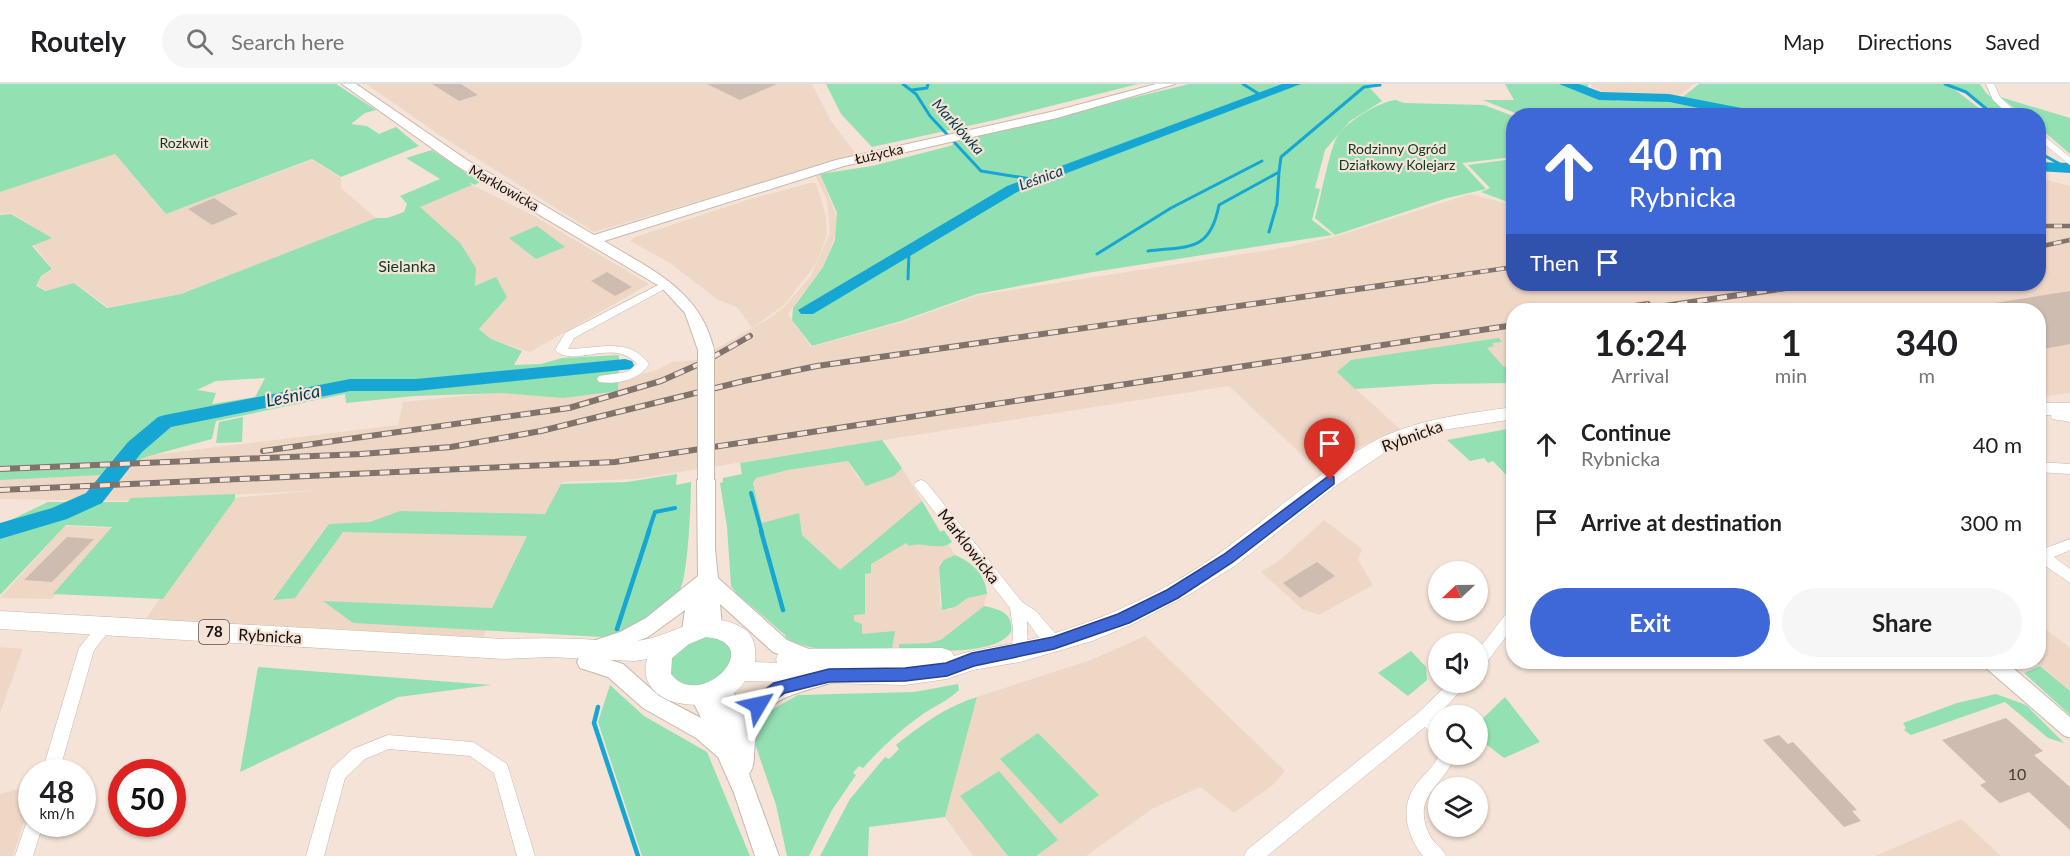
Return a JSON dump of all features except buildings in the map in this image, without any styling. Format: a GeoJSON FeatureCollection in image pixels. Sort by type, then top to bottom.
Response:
{"type":"FeatureCollection","features":[{"type":"Feature","properties":{"kind":"main road","name":"Marklowicka"},"geometry":{"type":"LineString","coordinates":[[348,84],[462,163],[666,285],[685,301],[698,321],[704,337],[708,367],[702,629]]}},
{"type":"Feature","properties":{"kind":"main road","name":"Łużycka"},"geometry":{"type":"LineString","coordinates":[[594,240],[841,162],[1057,114],[1169,84]]}},
{"type":"Feature","properties":{"kind":"main road","name":"Rybnicka"},"geometry":{"type":"LineString","coordinates":[[727,678],[821,668],[905,675],[947,669],[972,660],[1020,652],[1054,643],[1123,618],[1184,587],[1228,559],[1330,480],[1377,448],[1439,424],[1506,414]]}},
{"type":"Feature","properties":{"kind":"main road"},"geometry":{"type":"LineString","coordinates":[[591,656],[644,631],[680,605],[704,582],[780,646],[821,668]]}},
{"type":"Feature","properties":{"kind":"main road","name":"Rybnicka"},"geometry":{"type":"LineString","coordinates":[[0,620],[504,650],[544,658],[591,656],[669,645]]}},
{"type":"Feature","properties":{"kind":"main road"},"geometry":{"type":"LineString","coordinates":[[702,629],[736,635],[742,644],[727,678],[736,762],[768,856]]}},
{"type":"Feature","properties":{"kind":"main road","name":"78"},"geometry":{"type":"LineString","coordinates":[[669,645],[702,629]]}},
{"type":"Feature","properties":{"kind":"main road"},"geometry":{"type":"LineString","coordinates":[[669,645],[662,656],[658,671],[665,685],[671,690],[687,696],[727,678]]}},
{"type":"Feature","properties":{"kind":"main road","name":"Rybnicka"},"geometry":{"type":"LineString","coordinates":[[591,656],[644,664],[658,671]]}},
{"type":"Feature","properties":{"kind":"main road"},"geometry":{"type":"LineString","coordinates":[[591,656],[615,670],[651,702],[704,731],[736,762]]}},
{"type":"Feature","properties":{"kind":"main road"},"geometry":{"type":"LineString","coordinates":[[736,762],[745,726],[758,705],[780,688],[821,668]]}},
{"type":"Feature","properties":{"kind":"street"},"geometry":{"type":"LineString","coordinates":[[1990,84],[1995,98],[2007,108]]}},
{"type":"Feature","properties":{"kind":"street"},"geometry":{"type":"LineString","coordinates":[[2046,141],[2067,159]]}},
{"type":"Feature","properties":{"kind":"street"},"geometry":{"type":"LineString","coordinates":[[603,379],[632,375],[640,370],[643,364],[639,358],[619,350],[567,353],[561,350],[561,345],[569,336],[666,285]]}},
{"type":"Feature","properties":{"kind":"street"},"geometry":{"type":"LineString","coordinates":[[2046,468],[2070,469]]}},
{"type":"Feature","properties":{"kind":"street","name":"Marklowicka"},"geometry":{"type":"LineString","coordinates":[[921,485],[1017,606],[1031,615],[1054,643]]}},
{"type":"Feature","properties":{"kind":"street"},"geometry":{"type":"LineString","coordinates":[[2046,552],[2070,544]]}},
{"type":"Feature","properties":{"kind":"street"},"geometry":{"type":"LineString","coordinates":[[2046,559],[2070,577]]}},
{"type":"Feature","properties":{"kind":"street"},"geometry":{"type":"LineString","coordinates":[[1017,606],[1021,628],[1020,652]]}},
{"type":"Feature","properties":{"kind":"street"},"geometry":{"type":"LineString","coordinates":[[1488,648],[1506,624]]}},
{"type":"Feature","properties":{"kind":"street"},"geometry":{"type":"LineString","coordinates":[[54,759],[87,648],[105,626]]}},
{"type":"Feature","properties":{"kind":"street"},"geometry":{"type":"LineString","coordinates":[[2001,669],[2070,729]]}},
{"type":"Feature","properties":{"kind":"street"},"geometry":{"type":"LineString","coordinates":[[1253,856],[1425,717],[1450,693]]}},
{"type":"Feature","properties":{"kind":"street"},"geometry":{"type":"LineString","coordinates":[[1425,717],[1428,720]]}},
{"type":"Feature","properties":{"kind":"street"},"geometry":{"type":"LineString","coordinates":[[315,856],[337,774],[358,754],[388,742],[473,749],[501,769],[526,856]]}},
{"type":"Feature","properties":{"kind":"street"},"geometry":{"type":"LineString","coordinates":[[1437,856],[1430,852],[1421,839],[1414,817],[1415,803],[1420,789],[1444,765]]}},
{"type":"Feature","properties":{"kind":"street"},"geometry":{"type":"LineString","coordinates":[[24,856],[30,837]]}},
{"type":"Feature","properties":{"kind":"shaded area"},"geometry":{"type":"Polygon","coordinates":[[[366,84],[812,84],[831,121],[856,154],[594,232],[441,136],[366,84]]]}},
{"type":"Feature","properties":{"kind":"shaded area"},"geometry":{"type":"Polygon","coordinates":[[[1591,84],[1694,84],[1676,98],[1653,94],[1609,95],[1592,87],[1591,84]]]}},
{"type":"Feature","properties":{"kind":"shaded area"},"geometry":{"type":"Polygon","coordinates":[[[115,154],[166,214],[312,160],[341,178],[341,188],[376,218],[181,294],[108,307],[75,283],[48,291],[36,285],[42,276],[53,269],[33,245],[51,238],[12,213],[0,214],[0,192],[115,154]]]}},
{"type":"Feature","properties":{"kind":"shaded area"},"geometry":{"type":"Polygon","coordinates":[[[820,174],[837,217],[836,234],[824,265],[788,314],[811,347],[902,322],[979,295],[1288,247],[1337,236],[1470,194],[1506,203],[1506,291],[2046,291],[2046,180],[2070,186],[2070,393],[2046,396],[2046,303],[1506,303],[1506,381],[1357,387],[1335,370],[1400,429],[1351,451],[1320,472],[1229,386],[635,479],[562,482],[483,637],[145,620],[231,498],[319,490],[122,501],[0,499],[0,478],[111,460],[398,425],[403,402],[621,380],[657,370],[672,362],[696,360],[770,318],[784,307],[811,276],[830,233],[827,200],[815,175],[820,174]]]}},
{"type":"Feature","properties":{"kind":"shaded area"},"geometry":{"type":"Polygon","coordinates":[[[816,183],[826,216],[827,235],[816,264],[784,305],[752,328],[737,307],[718,300],[670,263],[630,241],[635,237],[750,199],[816,183]]]}},
{"type":"Feature","properties":{"kind":"shaded area"},"geometry":{"type":"Polygon","coordinates":[[[472,185],[536,217],[649,284],[530,352],[491,339],[479,328],[474,287],[420,207],[472,185]]]}},
{"type":"Feature","properties":{"kind":"shaded area"},"geometry":{"type":"Polygon","coordinates":[[[848,461],[858,478],[894,476],[902,468],[955,555],[939,567],[940,606],[949,610],[968,598],[987,594],[984,606],[948,636],[930,643],[899,644],[899,649],[838,648],[816,548],[802,535],[762,523],[753,482],[756,478],[788,470],[848,461]]]}},
{"type":"Feature","properties":{"kind":"shaded area"},"geometry":{"type":"Polygon","coordinates":[[[1324,520],[1362,549],[1358,560],[1373,585],[1319,615],[1302,609],[1261,572],[1280,560],[1324,520]]]}},
{"type":"Feature","properties":{"kind":"shaded area"},"geometry":{"type":"Polygon","coordinates":[[[65,526],[115,528],[52,599],[0,598],[65,526]]]}},
{"type":"Feature","properties":{"kind":"shaded area"},"geometry":{"type":"Polygon","coordinates":[[[2046,629],[2070,648],[2070,691],[2044,669],[2046,629]]]}},
{"type":"Feature","properties":{"kind":"shaded area"},"geometry":{"type":"Polygon","coordinates":[[[1145,636],[1285,771],[1274,784],[1234,813],[1200,787],[1152,809],[1086,856],[973,856],[945,817],[977,697],[1091,660],[1145,636]]]}},
{"type":"Feature","properties":{"kind":"shaded area"},"geometry":{"type":"Polygon","coordinates":[[[0,647],[23,649],[0,713],[0,647]]]}},
{"type":"Feature","properties":{"kind":"shaded area"},"geometry":{"type":"Polygon","coordinates":[[[18,789],[19,837],[13,856],[0,856],[0,794],[18,789]]]}},
{"type":"Feature","properties":{"kind":"shaded area"},"geometry":{"type":"Polygon","coordinates":[[[1961,819],[2001,856],[1875,856],[1961,819]]]}},
{"type":"Feature","properties":{"kind":"green space","name":"Rozkwit"},"geometry":{"type":"Polygon","coordinates":[[[0,84],[336,84],[376,110],[365,113],[351,124],[367,126],[379,134],[396,127],[419,146],[341,177],[312,159],[166,214],[115,154],[0,192],[0,84]]]}},
{"type":"Feature","properties":{"kind":"green space"},"geometry":{"type":"Polygon","coordinates":[[[826,84],[1138,84],[995,120],[872,147],[841,114],[826,84]]]}},
{"type":"Feature","properties":{"kind":"green space"},"geometry":{"type":"Polygon","coordinates":[[[1189,84],[1382,84],[1368,86],[1382,101],[1350,121],[1325,150],[1315,188],[1320,189],[1312,220],[1332,235],[1093,272],[977,294],[901,321],[812,346],[792,320],[793,308],[823,267],[835,240],[837,213],[820,174],[872,166],[950,146],[960,140],[1189,84]]]}},
{"type":"Feature","properties":{"kind":"green space"},"geometry":{"type":"Polygon","coordinates":[[[1505,84],[1588,84],[1588,87],[1617,101],[1647,101],[1646,98],[1701,108],[1506,109],[1483,100],[1514,100],[1505,84]]]}},
{"type":"Feature","properties":{"kind":"green space"},"geometry":{"type":"Polygon","coordinates":[[[1699,84],[1980,84],[1986,93],[2005,108],[1984,108],[1965,92],[1950,86],[1979,108],[1731,108],[1680,99],[1699,84]]]}},
{"type":"Feature","properties":{"kind":"green space"},"geometry":{"type":"Polygon","coordinates":[[[2000,97],[2037,108],[2014,108],[2000,97]]]}},
{"type":"Feature","properties":{"kind":"green space","name":"Rodzinny Ogród Działkowy Kolejarz"},"geometry":{"type":"Polygon","coordinates":[[[1396,100],[1404,103],[1484,105],[1506,113],[1506,158],[1462,163],[1486,189],[1447,198],[1335,235],[1315,218],[1334,143],[1342,131],[1355,119],[1372,108],[1396,100]]]}},
{"type":"Feature","properties":{"kind":"green space"},"geometry":{"type":"Polygon","coordinates":[[[2046,111],[2070,118],[2070,154],[2046,133],[2046,111]]]}},
{"type":"Feature","properties":{"kind":"green space","name":"Sielanka"},"geometry":{"type":"Polygon","coordinates":[[[432,150],[480,182],[475,185],[469,182],[472,185],[420,207],[460,243],[476,268],[475,286],[496,277],[507,297],[479,329],[491,339],[522,351],[514,365],[541,364],[562,358],[619,355],[618,391],[563,398],[502,393],[414,396],[346,403],[345,394],[216,421],[212,439],[149,456],[102,475],[0,480],[0,215],[11,214],[52,238],[32,246],[52,269],[41,276],[36,286],[46,291],[74,283],[107,308],[181,294],[376,218],[387,218],[404,212],[407,204],[400,196],[440,179],[406,158],[432,150]],[[265,378],[216,381],[197,390],[216,393],[212,404],[255,397],[265,378]]]}},
{"type":"Feature","properties":{"kind":"green space"},"geometry":{"type":"Polygon","coordinates":[[[1506,160],[1506,201],[1481,192],[1490,188],[1468,165],[1506,160]]]}},
{"type":"Feature","properties":{"kind":"green space"},"geometry":{"type":"Polygon","coordinates":[[[537,226],[565,247],[536,259],[509,238],[537,226]]]}},
{"type":"Feature","properties":{"kind":"green space"},"geometry":{"type":"Polygon","coordinates":[[[1499,338],[1502,342],[1492,343],[1494,346],[1487,348],[1506,367],[1506,383],[1434,384],[1355,389],[1337,372],[1351,360],[1499,338]]]}},
{"type":"Feature","properties":{"kind":"green space"},"geometry":{"type":"Polygon","coordinates":[[[243,417],[242,442],[216,443],[219,422],[243,417]]]}},
{"type":"Feature","properties":{"kind":"green space"},"geometry":{"type":"Polygon","coordinates":[[[1506,429],[1506,475],[1493,461],[1488,463],[1484,458],[1470,461],[1447,440],[1506,429]]]}},
{"type":"Feature","properties":{"kind":"green space"},"geometry":{"type":"Polygon","coordinates":[[[882,440],[902,468],[894,476],[866,486],[848,461],[788,470],[756,478],[753,483],[762,523],[799,513],[802,535],[840,570],[922,501],[940,532],[944,530],[952,542],[942,546],[909,546],[906,543],[871,564],[871,573],[865,574],[865,614],[854,615],[854,621],[862,624],[862,634],[895,631],[892,649],[838,650],[798,644],[786,638],[731,586],[727,527],[720,483],[723,482],[723,478],[742,474],[740,463],[882,440]]]}},
{"type":"Feature","properties":{"kind":"green space"},"geometry":{"type":"Polygon","coordinates":[[[677,474],[676,485],[691,482],[687,554],[680,590],[656,614],[634,626],[612,634],[602,637],[353,623],[323,601],[492,608],[527,536],[343,532],[295,598],[273,600],[329,524],[370,522],[400,511],[545,514],[561,484],[627,482],[677,474]]]}},
{"type":"Feature","properties":{"kind":"green space"},"geometry":{"type":"Polygon","coordinates":[[[235,494],[235,499],[163,599],[53,594],[112,527],[66,525],[0,595],[0,525],[48,502],[128,502],[131,498],[235,494]]]}},
{"type":"Feature","properties":{"kind":"green space"},"geometry":{"type":"Polygon","coordinates":[[[955,555],[967,561],[977,570],[984,581],[987,594],[968,598],[955,607],[942,610],[939,567],[944,560],[955,555]]]}},
{"type":"Feature","properties":{"kind":"green space"},"geometry":{"type":"Polygon","coordinates":[[[984,606],[1008,616],[1011,632],[1002,640],[975,649],[942,651],[899,649],[899,644],[930,643],[942,639],[984,606]]]}},
{"type":"Feature","properties":{"kind":"green space"},"geometry":{"type":"Polygon","coordinates":[[[713,634],[736,650],[725,678],[691,689],[670,679],[669,658],[679,645],[713,634]]]}},
{"type":"Feature","properties":{"kind":"green space"},"geometry":{"type":"Polygon","coordinates":[[[1411,651],[1426,667],[1427,680],[1408,696],[1378,673],[1411,651]]]}},
{"type":"Feature","properties":{"kind":"green space"},"geometry":{"type":"Polygon","coordinates":[[[258,667],[491,685],[398,697],[240,772],[258,667]]]}},
{"type":"Feature","properties":{"kind":"green space"},"geometry":{"type":"Polygon","coordinates":[[[2033,669],[2044,669],[2070,691],[2070,715],[2024,673],[2033,669]]]}},
{"type":"Feature","properties":{"kind":"green space"},"geometry":{"type":"Polygon","coordinates":[[[958,684],[959,690],[955,694],[906,726],[863,768],[859,766],[853,773],[856,775],[832,810],[809,856],[787,856],[776,805],[754,741],[761,716],[798,695],[914,692],[958,684]]]}},
{"type":"Feature","properties":{"kind":"green space"},"geometry":{"type":"Polygon","coordinates":[[[610,685],[644,716],[707,752],[750,856],[642,856],[598,722],[610,685]]]}},
{"type":"Feature","properties":{"kind":"green space"},"geometry":{"type":"Polygon","coordinates":[[[1996,694],[2026,705],[2064,743],[2048,738],[2005,702],[1911,735],[1904,730],[1906,728],[1903,723],[1957,703],[1996,694]]]}},
{"type":"Feature","properties":{"kind":"green space"},"geometry":{"type":"Polygon","coordinates":[[[977,697],[945,817],[869,827],[868,856],[820,856],[850,799],[885,757],[889,759],[899,749],[896,745],[944,711],[977,697]]]}},
{"type":"Feature","properties":{"kind":"green space"},"geometry":{"type":"Polygon","coordinates":[[[1505,697],[1540,742],[1504,758],[1488,746],[1488,713],[1505,697]]]}},
{"type":"Feature","properties":{"kind":"green space"},"geometry":{"type":"Polygon","coordinates":[[[1038,733],[1099,795],[1060,824],[1000,759],[1038,733]]]}},
{"type":"Feature","properties":{"kind":"green space"},"geometry":{"type":"Polygon","coordinates":[[[999,771],[1058,840],[1036,856],[1008,856],[960,796],[999,771]]]}},
{"type":"Feature","properties":{"kind":"waterway","name":"Marklówka"},"geometry":{"type":"LineString","coordinates":[[903,84],[916,94],[930,116],[981,171],[1037,180]]}},
{"type":"Feature","properties":{"kind":"waterway"},"geometry":{"type":"LineString","coordinates":[[912,90],[927,88],[928,84]]}},
{"type":"Feature","properties":{"kind":"waterway"},"geometry":{"type":"LineString","coordinates":[[1243,84],[1262,96]]}},
{"type":"Feature","properties":{"kind":"waterway","name":"Leśnica"},"geometry":{"type":"LineString","coordinates":[[807,310],[1012,189],[1294,84]]}},
{"type":"Feature","properties":{"kind":"waterway","name":"Leśnica"},"geometry":{"type":"LineString","coordinates":[[1566,84],[1599,96],[1669,98],[1721,108]]}},
{"type":"Feature","properties":{"kind":"waterway"},"geometry":{"type":"LineString","coordinates":[[1945,84],[1966,92],[1985,108]]}},
{"type":"Feature","properties":{"kind":"waterway"},"geometry":{"type":"LineString","coordinates":[[1279,172],[1281,157],[1364,87],[1380,85]]}},
{"type":"Feature","properties":{"kind":"waterway"},"geometry":{"type":"LineString","coordinates":[[2046,156],[2067,168]]}},
{"type":"Feature","properties":{"kind":"waterway"},"geometry":{"type":"LineString","coordinates":[[1097,254],[1171,208],[1262,161]]}},
{"type":"Feature","properties":{"kind":"waterway","name":"Leśnica"},"geometry":{"type":"LineString","coordinates":[[2046,166],[2070,168]]}},
{"type":"Feature","properties":{"kind":"waterway"},"geometry":{"type":"LineString","coordinates":[[1148,251],[1196,244],[1210,231],[1219,205],[1279,172]]}},
{"type":"Feature","properties":{"kind":"waterway"},"geometry":{"type":"LineString","coordinates":[[1269,232],[1277,204],[1279,172]]}},
{"type":"Feature","properties":{"kind":"waterway"},"geometry":{"type":"LineString","coordinates":[[908,279],[909,252]]}},
{"type":"Feature","properties":{"kind":"waterway","name":"Leśnica"},"geometry":{"type":"LineString","coordinates":[[0,531],[59,514],[94,498],[135,447],[165,422],[350,385],[416,385],[625,365]]}},
{"type":"Feature","properties":{"kind":"waterway"},"geometry":{"type":"LineString","coordinates":[[751,493],[762,533]]}},
{"type":"Feature","properties":{"kind":"waterway"},"geometry":{"type":"LineString","coordinates":[[648,533],[655,512],[675,508]]}},
{"type":"Feature","properties":{"kind":"waterway"},"geometry":{"type":"LineString","coordinates":[[617,629],[649,531]]}},
{"type":"Feature","properties":{"kind":"waterway"},"geometry":{"type":"LineString","coordinates":[[761,531],[783,610]]}},
{"type":"Feature","properties":{"kind":"waterway"},"geometry":{"type":"LineString","coordinates":[[598,707],[594,723],[638,856]]}},
{"type":"Feature","properties":{"kind":"railway"},"geometry":{"type":"LineString","coordinates":[[2046,226],[2070,226]]}},
{"type":"Feature","properties":{"kind":"railway"},"geometry":{"type":"LineString","coordinates":[[2046,245],[2070,240]]}},
{"type":"Feature","properties":{"kind":"railway"},"geometry":{"type":"LineString","coordinates":[[1417,281],[1506,268]]}},
{"type":"Feature","properties":{"kind":"railway"},"geometry":{"type":"LineString","coordinates":[[0,469],[361,454],[451,447],[541,431],[744,381],[817,366],[1428,279]]}},
{"type":"Feature","properties":{"kind":"railway"},"geometry":{"type":"LineString","coordinates":[[1685,303],[1766,291]]}},
{"type":"Feature","properties":{"kind":"railway"},"geometry":{"type":"LineString","coordinates":[[0,490],[615,462],[1506,326]]}},
{"type":"Feature","properties":{"kind":"railway"},"geometry":{"type":"LineString","coordinates":[[263,451],[569,408],[661,381],[706,361],[750,336]]}},
{"type":"Feature","properties":{"kind":"route"},"geometry":{"type":"LineString","coordinates":[[758,705],[780,688],[829,675],[905,675],[947,669],[972,660],[1020,652],[1083,634],[1160,601],[1184,587],[1228,559],[1330,480]]}}]}
